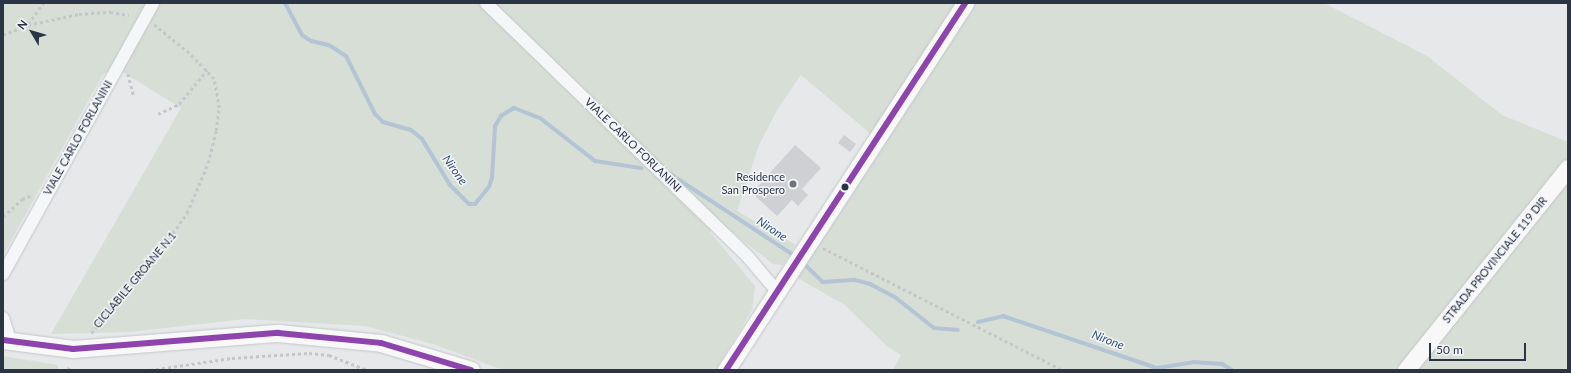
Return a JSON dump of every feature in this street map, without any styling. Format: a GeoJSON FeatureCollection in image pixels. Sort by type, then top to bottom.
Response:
{"type":"FeatureCollection","features":[{"type":"Feature","properties":{"kind":"street","name":"VIALE CARLO FORLANINI"},"geometry":{"type":"LineString","coordinates":[[3,274],[153,3]]}},
{"type":"Feature","properties":{"kind":"street","name":"VIALE CARLO FORLANINI"},"geometry":{"type":"LineString","coordinates":[[486,3],[748,257],[776,290]]}},
{"type":"Feature","properties":{"kind":"street"},"geometry":{"type":"LineString","coordinates":[[726,370],[794,262],[965,3]]}},
{"type":"Feature","properties":{"kind":"street","name":"STRADA PROVINCIALE 119 DIR"},"geometry":{"type":"LineString","coordinates":[[1406,370],[1568,168]]}},
{"type":"Feature","properties":{"kind":"street"},"geometry":{"type":"LineString","coordinates":[[3,318],[7,341],[73,349],[278,333],[381,343],[472,370]]}},
{"type":"Feature","properties":{"kind":"path"},"geometry":{"type":"LineString","coordinates":[[28,25],[42,3]]}},
{"type":"Feature","properties":{"kind":"path"},"geometry":{"type":"LineString","coordinates":[[3,35],[28,25],[79,14],[110,12],[129,15]]}},
{"type":"Feature","properties":{"kind":"path"},"geometry":{"type":"LineString","coordinates":[[153,25],[207,70],[179,104],[158,114]]}},
{"type":"Feature","properties":{"kind":"path"},"geometry":{"type":"LineString","coordinates":[[124,56],[134,97]]}},
{"type":"Feature","properties":{"kind":"path","name":"CICLABILE GROANE N.1"},"geometry":{"type":"LineString","coordinates":[[91,333],[159,253],[187,213],[199,188],[210,156],[219,108],[214,79],[207,70]]}},
{"type":"Feature","properties":{"kind":"path"},"geometry":{"type":"LineString","coordinates":[[3,217],[22,199],[39,195]]}},
{"type":"Feature","properties":{"kind":"path"},"geometry":{"type":"LineString","coordinates":[[806,244],[1062,370]]}},
{"type":"Feature","properties":{"kind":"path"},"geometry":{"type":"LineString","coordinates":[[150,370],[232,358],[309,353],[329,355],[367,370]]}},
{"type":"Feature","properties":{"kind":"path"},"geometry":{"type":"LineString","coordinates":[[68,370],[70,365]]}},
{"type":"Feature","properties":{"kind":"shaded area"},"geometry":{"type":"Polygon","coordinates":[[[3,3],[959,3],[871,134],[801,75],[778,108],[759,145],[737,211],[796,245],[783,265],[773,264],[719,222],[710,232],[755,286],[752,310],[716,370],[503,370],[433,344],[365,326],[245,319],[130,332],[51,334],[181,108],[116,68],[103,74],[3,255],[3,3]]]}},
{"type":"Feature","properties":{"kind":"shaded area"},"geometry":{"type":"Polygon","coordinates":[[[976,3],[1324,3],[1427,56],[1502,115],[1568,142],[1568,370],[893,370],[901,355],[888,347],[845,305],[794,276],[827,233],[976,3]]]}},
{"type":"Feature","properties":{"kind":"shaded area"},"geometry":{"type":"Polygon","coordinates":[[[3,356],[58,365],[58,370],[3,370],[3,356]]]}},
{"type":"Feature","properties":{"kind":"building"},"geometry":{"type":"Polygon","coordinates":[[[844,135],[856,144],[850,152],[838,143],[844,135]]]}},
{"type":"Feature","properties":{"kind":"building"},"geometry":{"type":"Polygon","coordinates":[[[795,145],[821,168],[802,189],[808,195],[798,206],[792,200],[777,216],[752,193],[795,145]]]}},
{"type":"Feature","properties":{"kind":"waterway","name":"Nirone"},"geometry":{"type":"LineString","coordinates":[[285,3],[302,35],[311,41],[329,45],[346,56],[375,114],[383,122],[411,130],[422,139],[450,185],[469,204],[475,204],[489,187],[492,178],[495,126],[501,116],[514,108],[540,118],[595,161],[641,168]]}},
{"type":"Feature","properties":{"kind":"waterway","name":"Nirone"},"geometry":{"type":"LineString","coordinates":[[667,172],[795,256]]}},
{"type":"Feature","properties":{"kind":"waterway","name":"Nirone"},"geometry":{"type":"LineString","coordinates":[[801,261],[823,282],[855,280],[870,284],[896,298],[934,328],[958,330]]}},
{"type":"Feature","properties":{"kind":"waterway","name":"Nirone"},"geometry":{"type":"LineString","coordinates":[[978,322],[1003,316],[1157,368],[1193,362],[1222,364],[1232,370]]}},
{"type":"Feature","properties":{"kind":"transit line"},"geometry":{"type":"LineString","coordinates":[[726,370],[965,3]]}},
{"type":"Feature","properties":{"kind":"transit line"},"geometry":{"type":"LineString","coordinates":[[3,340],[73,349],[278,333],[381,343],[471,370]]}},
{"type":"Feature","properties":{"kind":"place","name":"Residence San Prospero"},"geometry":{"type":"Point","coordinates":[793,184]}}]}
